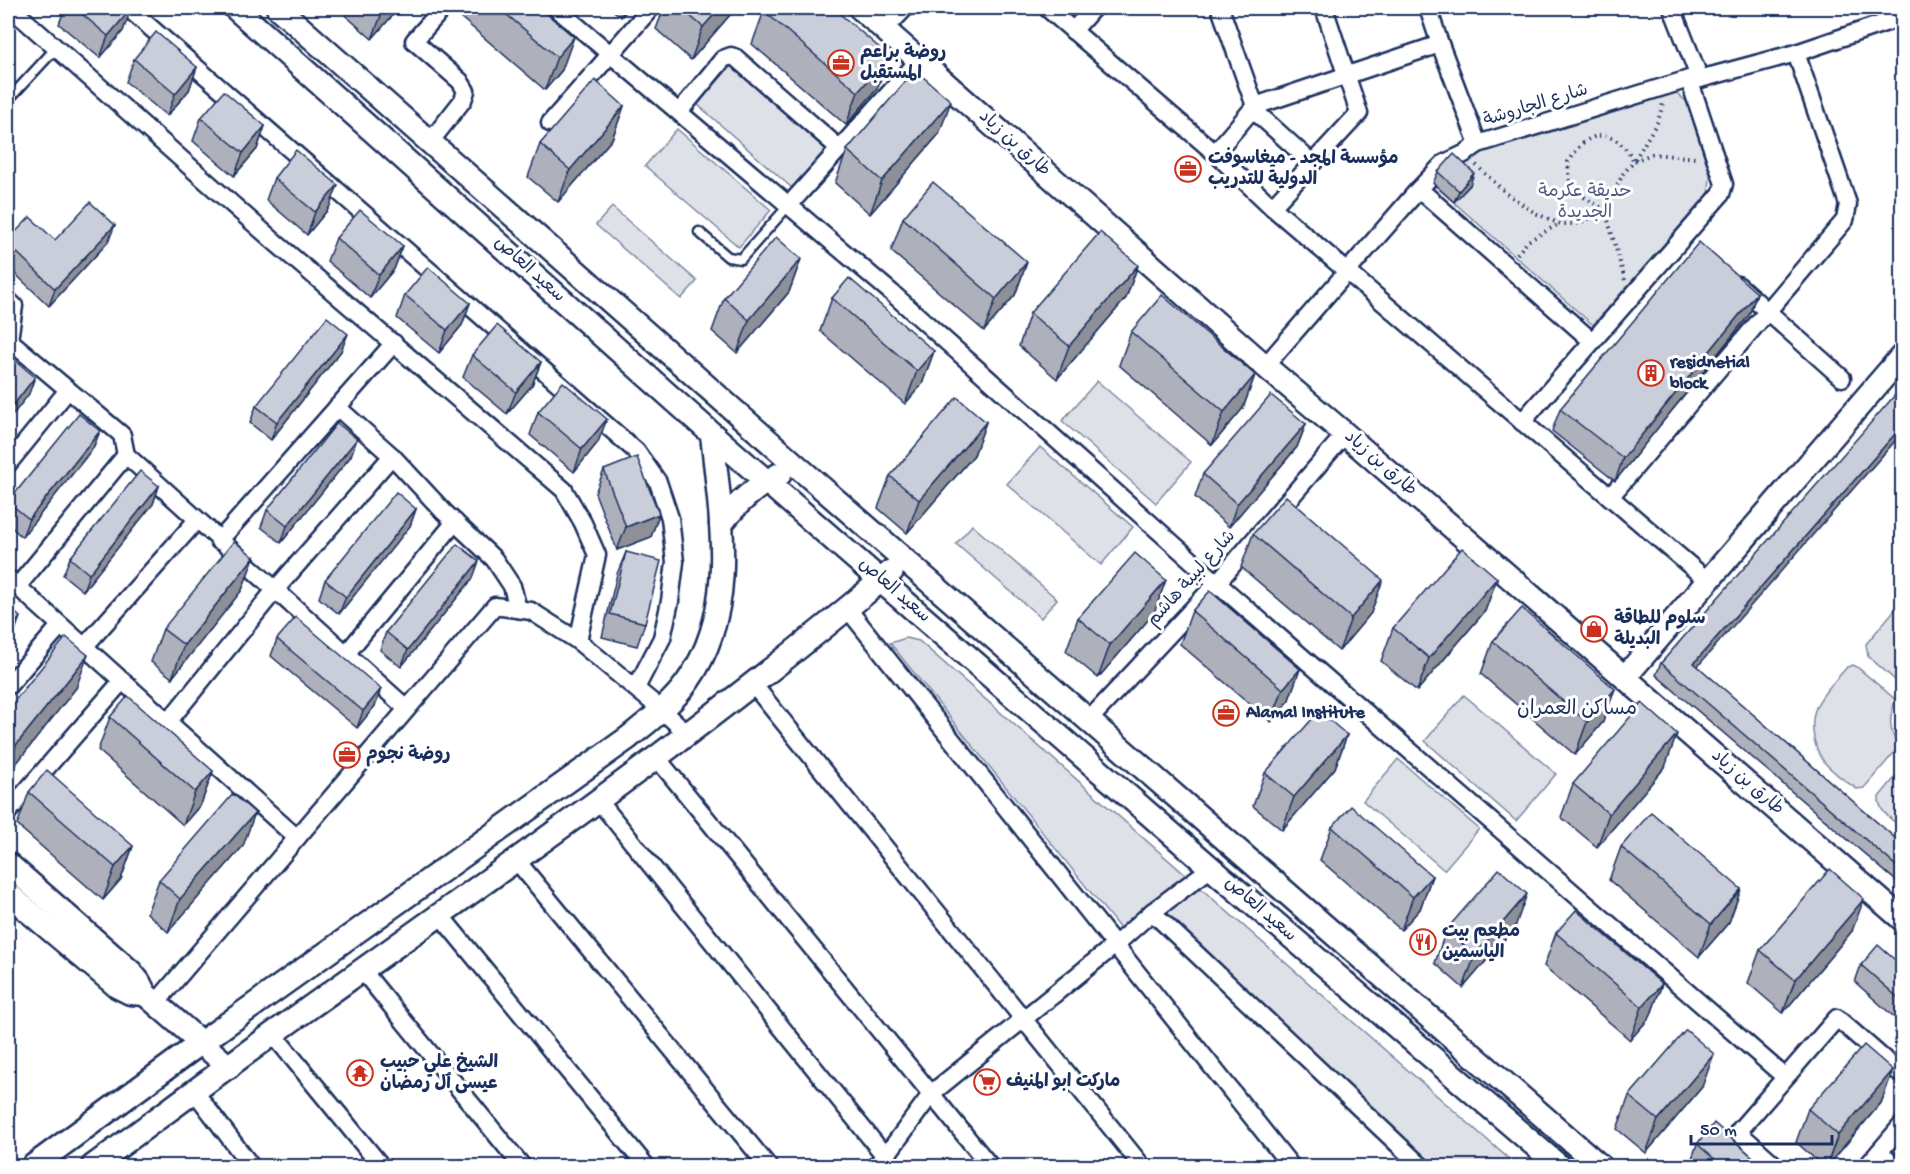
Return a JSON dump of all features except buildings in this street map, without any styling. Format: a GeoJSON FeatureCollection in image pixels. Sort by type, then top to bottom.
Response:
{"type":"FeatureCollection","features":[{"type":"Feature","properties":{"kind":"main road","name":"سعيد العاص"},"geometry":{"type":"LineString","coordinates":[[235,8],[712,434],[1559,1167]]}},
{"type":"Feature","properties":{"kind":"main road"},"geometry":{"type":"LineString","coordinates":[[278,8],[904,560],[1600,1167]]}},
{"type":"Feature","properties":{"kind":"main road","name":"طارق بن زياد"},"geometry":{"type":"LineString","coordinates":[[860,8],[1264,366],[1902,919]]}},
{"type":"Feature","properties":{"kind":"main road"},"geometry":{"type":"LineString","coordinates":[[1625,677],[1902,356]]}},
{"type":"Feature","properties":{"kind":"main road"},"geometry":{"type":"LineString","coordinates":[[33,1167],[202,1042],[619,745],[663,711],[688,681],[706,651],[717,618],[721,585],[722,524],[712,434]]}},
{"type":"Feature","properties":{"kind":"main road"},"geometry":{"type":"LineString","coordinates":[[722,524],[736,505],[750,492],[766,481],[798,467]]}},
{"type":"Feature","properties":{"kind":"main road"},"geometry":{"type":"LineString","coordinates":[[95,1166],[273,1034],[517,861],[657,758],[848,608],[904,560]]}},
{"type":"Feature","properties":{"kind":"main road"},"geometry":{"type":"LineString","coordinates":[[8,864],[131,972],[150,999],[229,1066]]}},
{"type":"Feature","properties":{"kind":"main road"},"geometry":{"type":"LineString","coordinates":[[8,894],[118,987],[150,999]]}},
{"type":"Feature","properties":{"kind":"street"},"geometry":{"type":"LineString","coordinates":[[128,8],[636,451],[658,482],[670,518],[675,562],[662,638],[636,688]]}},
{"type":"Feature","properties":{"kind":"street"},"geometry":{"type":"LineString","coordinates":[[430,142],[464,100],[465,92],[460,81],[414,41],[443,8]]}},
{"type":"Feature","properties":{"kind":"street"},"geometry":{"type":"LineString","coordinates":[[556,8],[892,293],[1217,583],[1785,1077]]}},
{"type":"Feature","properties":{"kind":"street"},"geometry":{"type":"LineString","coordinates":[[550,123],[651,8]]}},
{"type":"Feature","properties":{"kind":"street"},"geometry":{"type":"LineString","coordinates":[[885,29],[905,8]]}},
{"type":"Feature","properties":{"kind":"street"},"geometry":{"type":"LineString","coordinates":[[1047,8],[1215,153],[1272,207],[1707,581]]}},
{"type":"Feature","properties":{"kind":"street"},"geometry":{"type":"LineString","coordinates":[[1073,31],[1093,8]]}},
{"type":"Feature","properties":{"kind":"street"},"geometry":{"type":"LineString","coordinates":[[1220,8],[1258,114],[1312,163]]}},
{"type":"Feature","properties":{"kind":"street"},"geometry":{"type":"LineString","coordinates":[[1272,207],[1359,113],[1324,8]]}},
{"type":"Feature","properties":{"kind":"street"},"geometry":{"type":"LineString","coordinates":[[1428,8],[1478,144]]}},
{"type":"Feature","properties":{"kind":"street"},"geometry":{"type":"LineString","coordinates":[[1522,422],[1630,298],[1687,241],[1720,194],[1724,184],[1672,8]]}},
{"type":"Feature","properties":{"kind":"street"},"geometry":{"type":"LineString","coordinates":[[19,10],[56,48],[276,243],[564,490],[583,523],[597,555],[578,641]]}},
{"type":"Feature","properties":{"kind":"street","name":"شارع الجاروشة"},"geometry":{"type":"LineString","coordinates":[[1264,366],[1443,164],[1478,144],[1694,79],[1796,53],[1902,16]]}},
{"type":"Feature","properties":{"kind":"street"},"geometry":{"type":"LineString","coordinates":[[1215,153],[1255,106],[1440,44]]}},
{"type":"Feature","properties":{"kind":"street"},"geometry":{"type":"LineString","coordinates":[[1610,497],[1845,220],[1848,204],[1796,53]]}},
{"type":"Feature","properties":{"kind":"street"},"geometry":{"type":"LineString","coordinates":[[679,112],[723,59],[731,56],[840,149]]}},
{"type":"Feature","properties":{"kind":"street"},"geometry":{"type":"LineString","coordinates":[[789,205],[919,60]]}},
{"type":"Feature","properties":{"kind":"street"},"geometry":{"type":"LineString","coordinates":[[1419,189],[1592,341]]}},
{"type":"Feature","properties":{"kind":"street"},"geometry":{"type":"LineString","coordinates":[[1725,274],[1842,378]]}},
{"type":"Feature","properties":{"kind":"street"},"geometry":{"type":"LineString","coordinates":[[8,300],[14,306],[8,341],[122,435],[126,455],[406,708]]}},
{"type":"Feature","properties":{"kind":"street"},"geometry":{"type":"LineString","coordinates":[[219,541],[394,344]]}},
{"type":"Feature","properties":{"kind":"street"},"geometry":{"type":"LineString","coordinates":[[8,464],[68,390]]}},
{"type":"Feature","properties":{"kind":"street"},"geometry":{"type":"LineString","coordinates":[[337,407],[392,456],[410,477],[494,559],[512,586],[518,609]]}},
{"type":"Feature","properties":{"kind":"street","name":"شارع لبيبة هاشم"},"geometry":{"type":"LineString","coordinates":[[1088,721],[1217,583],[1345,434]]}},
{"type":"Feature","properties":{"kind":"street"},"geometry":{"type":"LineString","coordinates":[[126,455],[12,583],[297,838]]}},
{"type":"Feature","properties":{"kind":"street"},"geometry":{"type":"LineString","coordinates":[[168,722],[275,590],[392,456]]}},
{"type":"Feature","properties":{"kind":"street"},"geometry":{"type":"LineString","coordinates":[[84,647],[197,520]]}},
{"type":"Feature","properties":{"kind":"street"},"geometry":{"type":"LineString","coordinates":[[346,654],[455,522]]}},
{"type":"Feature","properties":{"kind":"street"},"geometry":{"type":"LineString","coordinates":[[150,999],[297,838],[495,606],[531,611],[578,641],[688,734]]}},
{"type":"Feature","properties":{"kind":"street"},"geometry":{"type":"LineString","coordinates":[[848,608],[1291,1167]]}},
{"type":"Feature","properties":{"kind":"street"},"geometry":{"type":"LineString","coordinates":[[8,686],[60,626]]}},
{"type":"Feature","properties":{"kind":"street"},"geometry":{"type":"LineString","coordinates":[[8,812],[122,681]]}},
{"type":"Feature","properties":{"kind":"street"},"geometry":{"type":"LineString","coordinates":[[752,683],[1142,1167]]}},
{"type":"Feature","properties":{"kind":"street"},"geometry":{"type":"LineString","coordinates":[[657,758],[990,1167]]}},
{"type":"Feature","properties":{"kind":"street"},"geometry":{"type":"LineString","coordinates":[[599,801],[884,1163],[932,1093],[1115,945],[1152,912],[1211,868]]}},
{"type":"Feature","properties":{"kind":"street"},"geometry":{"type":"LineString","coordinates":[[517,861],[768,1167]]}},
{"type":"Feature","properties":{"kind":"street"},"geometry":{"type":"LineString","coordinates":[[1152,912],[1420,1167]]}},
{"type":"Feature","properties":{"kind":"street"},"geometry":{"type":"LineString","coordinates":[[440,915],[646,1167]]}},
{"type":"Feature","properties":{"kind":"street"},"geometry":{"type":"LineString","coordinates":[[362,970],[522,1167]]}},
{"type":"Feature","properties":{"kind":"street"},"geometry":{"type":"LineString","coordinates":[[1776,1167],[1738,1132],[1837,1018],[1902,1075]]}},
{"type":"Feature","properties":{"kind":"street"},"geometry":{"type":"LineString","coordinates":[[273,1034],[381,1167]]}},
{"type":"Feature","properties":{"kind":"street"},"geometry":{"type":"LineString","coordinates":[[195,1092],[251,1167]]}},
{"type":"Feature","properties":{"kind":"street"},"geometry":{"type":"LineString","coordinates":[[1867,1167],[1902,1125]]}},
{"type":"Feature","properties":{"kind":"street"},"geometry":{"type":"LineString","coordinates":[[1879,1152],[1895,1167]]}},
{"type":"Feature","properties":{"kind":"lane"},"geometry":{"type":"LineString","coordinates":[[8,100],[56,48]]}},
{"type":"Feature","properties":{"kind":"lane"},"geometry":{"type":"LineString","coordinates":[[699,232],[728,256],[741,259],[789,205]]}},
{"type":"Feature","properties":{"kind":"path"},"geometry":{"type":"LineString","coordinates":[[1464,154],[1506,193],[1535,213],[1560,224],[1580,224],[1605,210],[1623,174],[1634,161],[1658,121],[1665,99]]}},
{"type":"Feature","properties":{"kind":"path"},"geometry":{"type":"LineString","coordinates":[[1630,298],[1605,210],[1584,197],[1570,183],[1568,162],[1583,143],[1600,136],[1613,138],[1626,147],[1634,161]]}},
{"type":"Feature","properties":{"kind":"path"},"geometry":{"type":"LineString","coordinates":[[1634,161],[1652,154],[1715,159]]}},
{"type":"Feature","properties":{"kind":"path"},"geometry":{"type":"LineString","coordinates":[[1506,265],[1528,241],[1560,224]]}},
{"type":"Feature","properties":{"kind":"green space"},"geometry":{"type":"Polygon","coordinates":[[[731,66],[826,150],[792,188],[697,104],[731,66]]]}},
{"type":"Feature","properties":{"kind":"green space","name":"حديقة عكرمة الجديدة"},"geometry":{"type":"Polygon","coordinates":[[[1668,86],[1687,102],[1710,174],[1709,193],[1593,325],[1432,183],[1443,164],[1668,86]]]}},
{"type":"Feature","properties":{"kind":"green space"},"geometry":{"type":"Polygon","coordinates":[[[677,129],[771,210],[739,247],[645,166],[677,129]]]}},
{"type":"Feature","properties":{"kind":"green space"},"geometry":{"type":"Polygon","coordinates":[[[612,207],[697,281],[681,299],[596,225],[612,207]]]}},
{"type":"Feature","properties":{"kind":"green space"},"geometry":{"type":"Polygon","coordinates":[[[1097,381],[1191,462],[1156,503],[1062,421],[1097,381]]]}},
{"type":"Feature","properties":{"kind":"green space"},"geometry":{"type":"Polygon","coordinates":[[[1040,447],[1133,527],[1101,565],[1007,484],[1040,447]]]}},
{"type":"Feature","properties":{"kind":"green space"},"geometry":{"type":"Polygon","coordinates":[[[972,525],[1057,599],[1041,618],[956,544],[972,525]]]}},
{"type":"Feature","properties":{"kind":"green space"},"geometry":{"type":"Polygon","coordinates":[[[1902,601],[1902,686],[1868,656],[1866,644],[1902,601]]]}},
{"type":"Feature","properties":{"kind":"green space"},"geometry":{"type":"Polygon","coordinates":[[[906,638],[919,641],[1517,1166],[1431,1166],[1149,904],[1121,930],[890,643],[906,638]]]}},
{"type":"Feature","properties":{"kind":"green space"},"geometry":{"type":"Polygon","coordinates":[[[1853,665],[1896,700],[1891,724],[1899,747],[1864,788],[1857,789],[1824,762],[1814,740],[1813,731],[1814,715],[1820,700],[1847,667],[1853,665]]]}},
{"type":"Feature","properties":{"kind":"green space"},"geometry":{"type":"Polygon","coordinates":[[[1464,695],[1556,774],[1516,821],[1425,741],[1464,695]]]}},
{"type":"Feature","properties":{"kind":"green space"},"geometry":{"type":"Polygon","coordinates":[[[1398,759],[1479,829],[1444,870],[1363,801],[1398,759]]]}},
{"type":"Feature","properties":{"kind":"green space"},"geometry":{"type":"Polygon","coordinates":[[[1902,769],[1902,828],[1883,811],[1879,797],[1902,769]]]}},
{"type":"Feature","properties":{"kind":"place","name":"روضة براعم المستقبل"},"geometry":{"type":"Point","coordinates":[841,63]}},
{"type":"Feature","properties":{"kind":"place","name":"مؤسسة المجد - ميغاسوفت الدولية للتدريب"},"geometry":{"type":"Point","coordinates":[1188,169]}},
{"type":"Feature","properties":{"kind":"place","name":"residnetial block"},"geometry":{"type":"Point","coordinates":[1651,373]}},
{"type":"Feature","properties":{"kind":"place","name":"سلوم للطاقة البديلة"},"geometry":{"type":"Point","coordinates":[1594,629]}},
{"type":"Feature","properties":{"kind":"place","name":"Alamal Institute"},"geometry":{"type":"Point","coordinates":[1226,713]}},
{"type":"Feature","properties":{"kind":"place","name":"روضة نجوم"},"geometry":{"type":"Point","coordinates":[347,755]}},
{"type":"Feature","properties":{"kind":"place","name":"مطعم بيت الياسمين"},"geometry":{"type":"Point","coordinates":[1423,942]}},
{"type":"Feature","properties":{"kind":"place","name":"الشيخ علي حبيب عيسى ٱل رمضان"},"geometry":{"type":"Point","coordinates":[360,1073]}},
{"type":"Feature","properties":{"kind":"place","name":"ماركت ابو المنيف"},"geometry":{"type":"Point","coordinates":[987,1082]}},
{"type":"Feature","properties":{"kind":"district","name":"مساكن العمران"},"geometry":{"type":"Point","coordinates":[1577,710]}}]}
